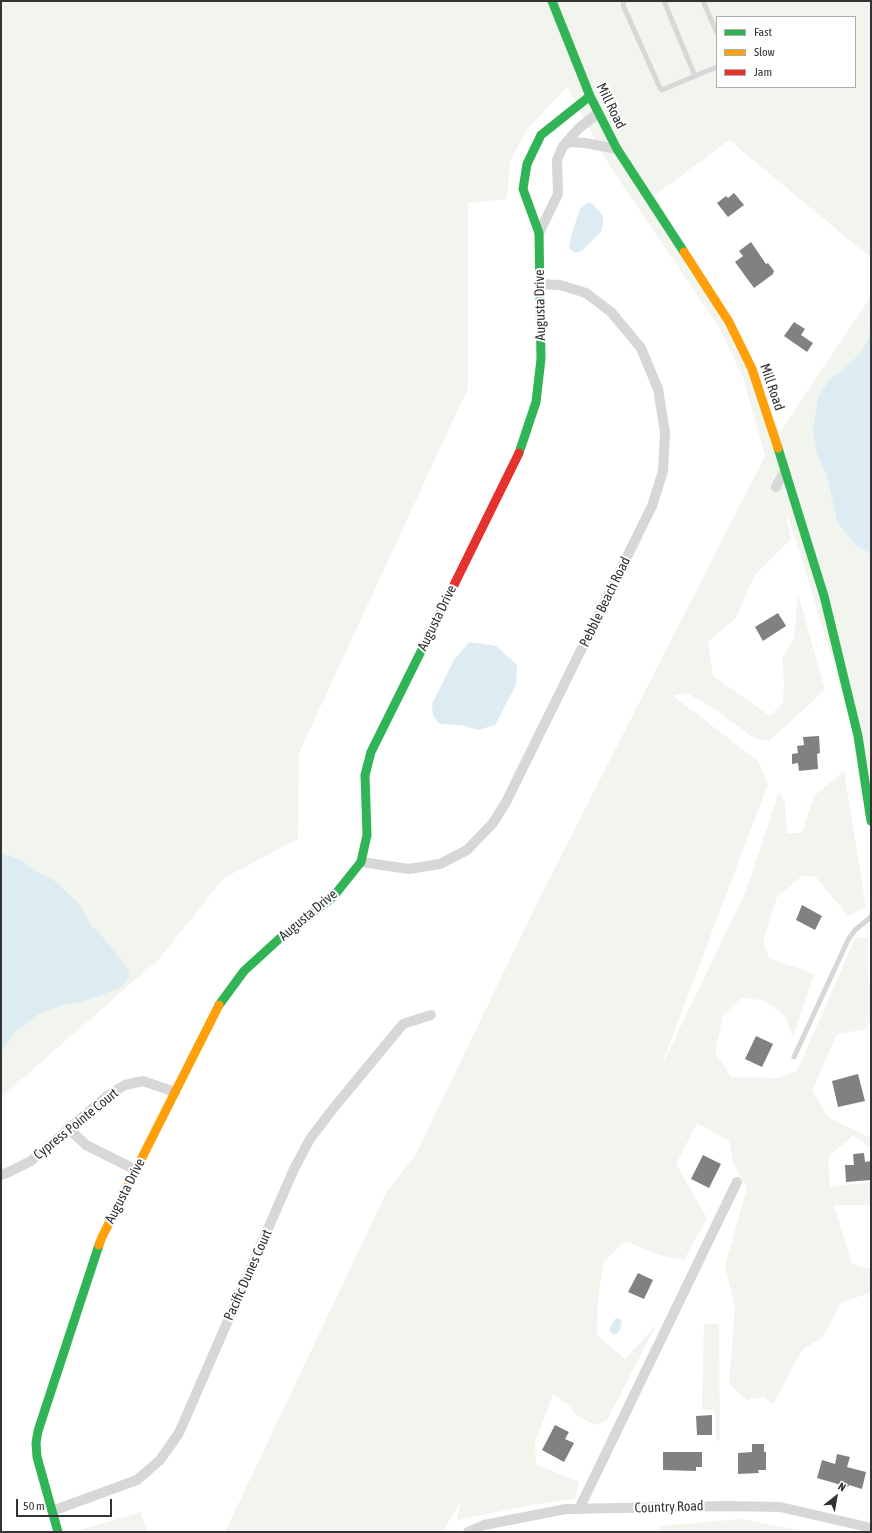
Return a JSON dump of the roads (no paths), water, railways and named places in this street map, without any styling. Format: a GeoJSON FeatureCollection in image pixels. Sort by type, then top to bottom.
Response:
{"type":"FeatureCollection","features":[{"type":"Feature","properties":{"kind":"street","name":"Mill Road"},"geometry":{"type":"LineString","coordinates":[[552,1],[590,96],[617,149],[729,322],[752,369],[826,603],[858,736],[871,821]]}},
{"type":"Feature","properties":{"kind":"street","name":"Augusta Drive"},"geometry":{"type":"LineString","coordinates":[[58,1532],[37,1457],[36,1443],[38,1431],[102,1237],[219,1005],[244,971],[279,939],[333,898],[361,862],[367,835],[365,775],[371,752],[519,453],[536,402],[541,359],[539,233],[523,189],[527,164],[541,135],[590,96]]}},
{"type":"Feature","properties":{"kind":"street","name":"Augusta Drive"},"geometry":{"type":"LineString","coordinates":[[539,233],[558,194],[557,160],[563,146],[578,129],[598,113]]}},
{"type":"Feature","properties":{"kind":"street"},"geometry":{"type":"LineString","coordinates":[[563,146],[569,142],[585,143],[617,149]]}},
{"type":"Feature","properties":{"kind":"street","name":"Pebble Beach Road"},"geometry":{"type":"LineString","coordinates":[[361,862],[409,869],[440,864],[468,850],[493,823],[509,795],[652,506],[663,471],[665,432],[658,389],[641,348],[611,312],[586,293],[560,285],[540,284]]}},
{"type":"Feature","properties":{"kind":"street"},"geometry":{"type":"LineString","coordinates":[[776,488],[785,470]]}},
{"type":"Feature","properties":{"kind":"street","name":"Pacific Dunes Court"},"geometry":{"type":"LineString","coordinates":[[52,1511],[137,1480],[160,1460],[179,1433],[294,1169],[310,1140],[332,1110],[403,1024],[431,1015]]}},
{"type":"Feature","properties":{"kind":"street","name":"Cypress Pointe Court"},"geometry":{"type":"LineString","coordinates":[[1,1175],[30,1161],[107,1096],[125,1085],[143,1081],[175,1092]]}},
{"type":"Feature","properties":{"kind":"street"},"geometry":{"type":"LineString","coordinates":[[68,1128],[86,1144],[136,1170]]}},
{"type":"Feature","properties":{"kind":"street"},"geometry":{"type":"LineString","coordinates":[[579,1509],[737,1182]]}},
{"type":"Feature","properties":{"kind":"street","name":"Country Road"},"geometry":{"type":"LineString","coordinates":[[471,1531],[484,1525],[566,1509],[680,1506],[780,1507],[871,1529]]}},
{"type":"Feature","properties":{"kind":"lane"},"geometry":{"type":"LineString","coordinates":[[624,1],[623,4],[662,90],[716,67]]}},
{"type":"Feature","properties":{"kind":"lane"},"geometry":{"type":"LineString","coordinates":[[664,1],[695,76]]}},
{"type":"Feature","properties":{"kind":"lane"},"geometry":{"type":"LineString","coordinates":[[703,1],[716,31]]}},
{"type":"Feature","properties":{"kind":"lane"},"geometry":{"type":"LineString","coordinates":[[794,1057],[848,940],[854,930],[871,917]]}}]}
